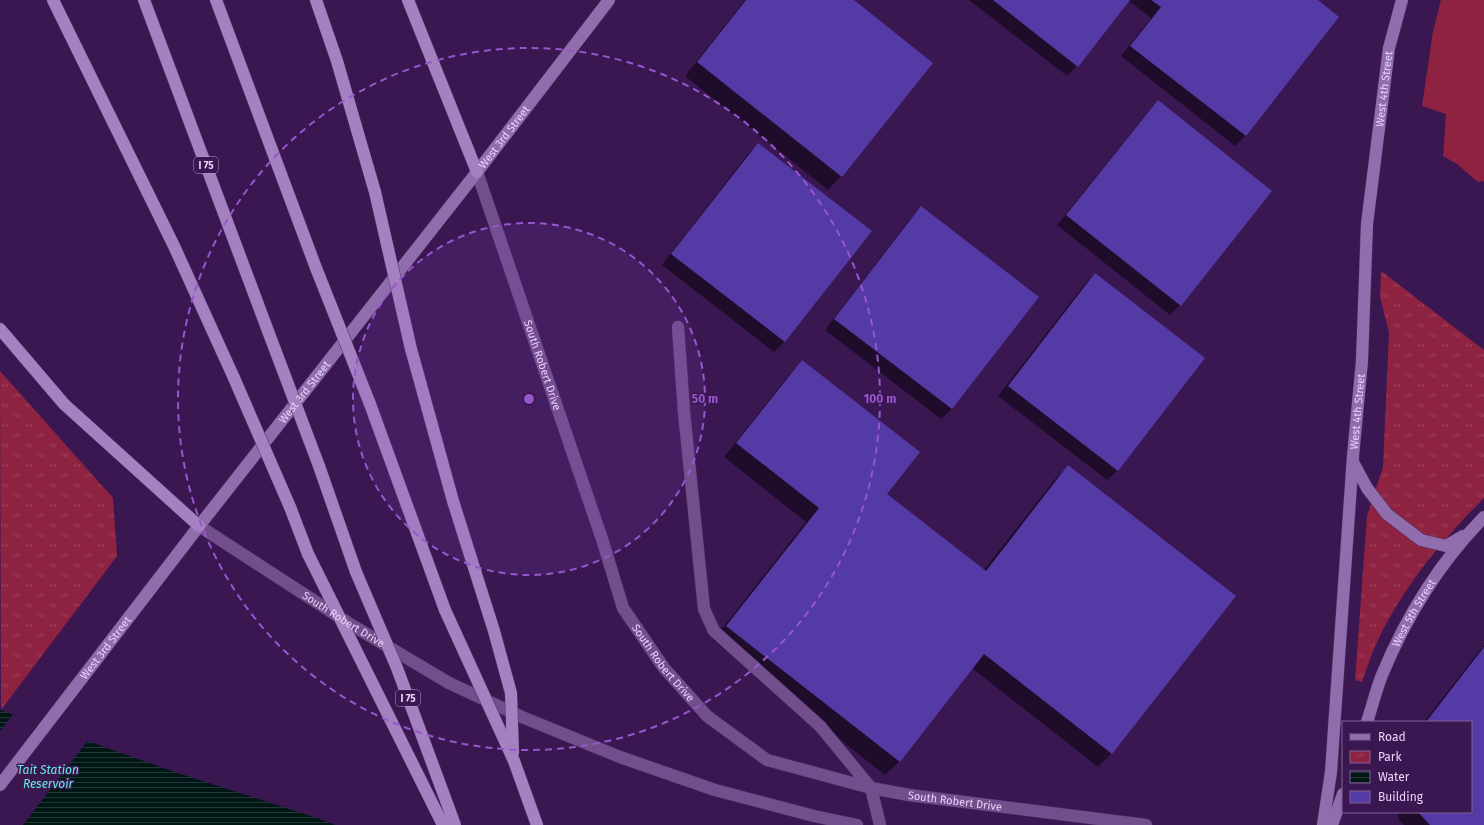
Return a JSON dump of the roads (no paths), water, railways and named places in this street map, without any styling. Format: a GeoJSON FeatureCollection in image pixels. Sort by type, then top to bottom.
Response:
{"type":"FeatureCollection","features":[{"type":"Feature","properties":{"kind":"highway"},"geometry":{"type":"LineString","coordinates":[[53,0],[174,246],[220,345],[290,507],[308,554],[444,825]]}},
{"type":"Feature","properties":{"kind":"highway","name":"I 75"},"geometry":{"type":"LineString","coordinates":[[144,0],[319,466],[356,572],[397,668],[455,825]]}},
{"type":"Feature","properties":{"kind":"highway"},"geometry":{"type":"LineString","coordinates":[[216,0],[316,268],[370,404],[445,610],[514,761],[537,825]]}},
{"type":"Feature","properties":{"kind":"highway"},"geometry":{"type":"LineString","coordinates":[[316,0],[337,61],[375,192],[411,349],[453,501],[494,631],[511,693],[514,761]]}},
{"type":"Feature","properties":{"kind":"highway"},"geometry":{"type":"LineString","coordinates":[[408,0],[477,172]]}},
{"type":"Feature","properties":{"kind":"highway"},"geometry":{"type":"LineString","coordinates":[[0,330],[64,404],[199,526]]}},
{"type":"Feature","properties":{"kind":"main road","name":"West 3rd Street"},"geometry":{"type":"LineString","coordinates":[[0,785],[199,526],[610,0]]}},
{"type":"Feature","properties":{"kind":"main road","name":"West 4th Street"},"geometry":{"type":"LineString","coordinates":[[1323,825],[1331,772],[1353,462],[1362,362],[1367,224],[1389,48],[1402,0]]}},
{"type":"Feature","properties":{"kind":"main road"},"geometry":{"type":"LineString","coordinates":[[1353,462],[1367,488],[1387,514],[1421,540],[1446,546],[1470,532]]}},
{"type":"Feature","properties":{"kind":"main road","name":"West 5th Street"},"geometry":{"type":"LineString","coordinates":[[1367,721],[1382,676],[1408,621],[1434,578],[1470,532],[1484,517]]}},
{"type":"Feature","properties":{"kind":"main road"},"geometry":{"type":"LineString","coordinates":[[1332,825],[1342,797]]}},
{"type":"Feature","properties":{"kind":"street","name":"South Robert Drive"},"geometry":{"type":"LineString","coordinates":[[477,172],[603,542],[623,608],[664,668],[707,716],[767,760],[871,788],[908,795],[1146,825]]}},
{"type":"Feature","properties":{"kind":"street"},"geometry":{"type":"LineString","coordinates":[[678,327],[684,412],[704,609],[714,631],[820,726],[871,788],[880,825]]}},
{"type":"Feature","properties":{"kind":"street","name":"South Robert Drive"},"geometry":{"type":"LineString","coordinates":[[199,526],[350,624],[449,683],[522,717],[620,757],[715,790],[814,816],[857,825]]}},
{"type":"Feature","properties":{"kind":"water","name":"Tait Station Reservoir"},"geometry":{"type":"Polygon","coordinates":[[[0,710],[175,772],[335,825],[0,825],[0,710]]]}}]}
